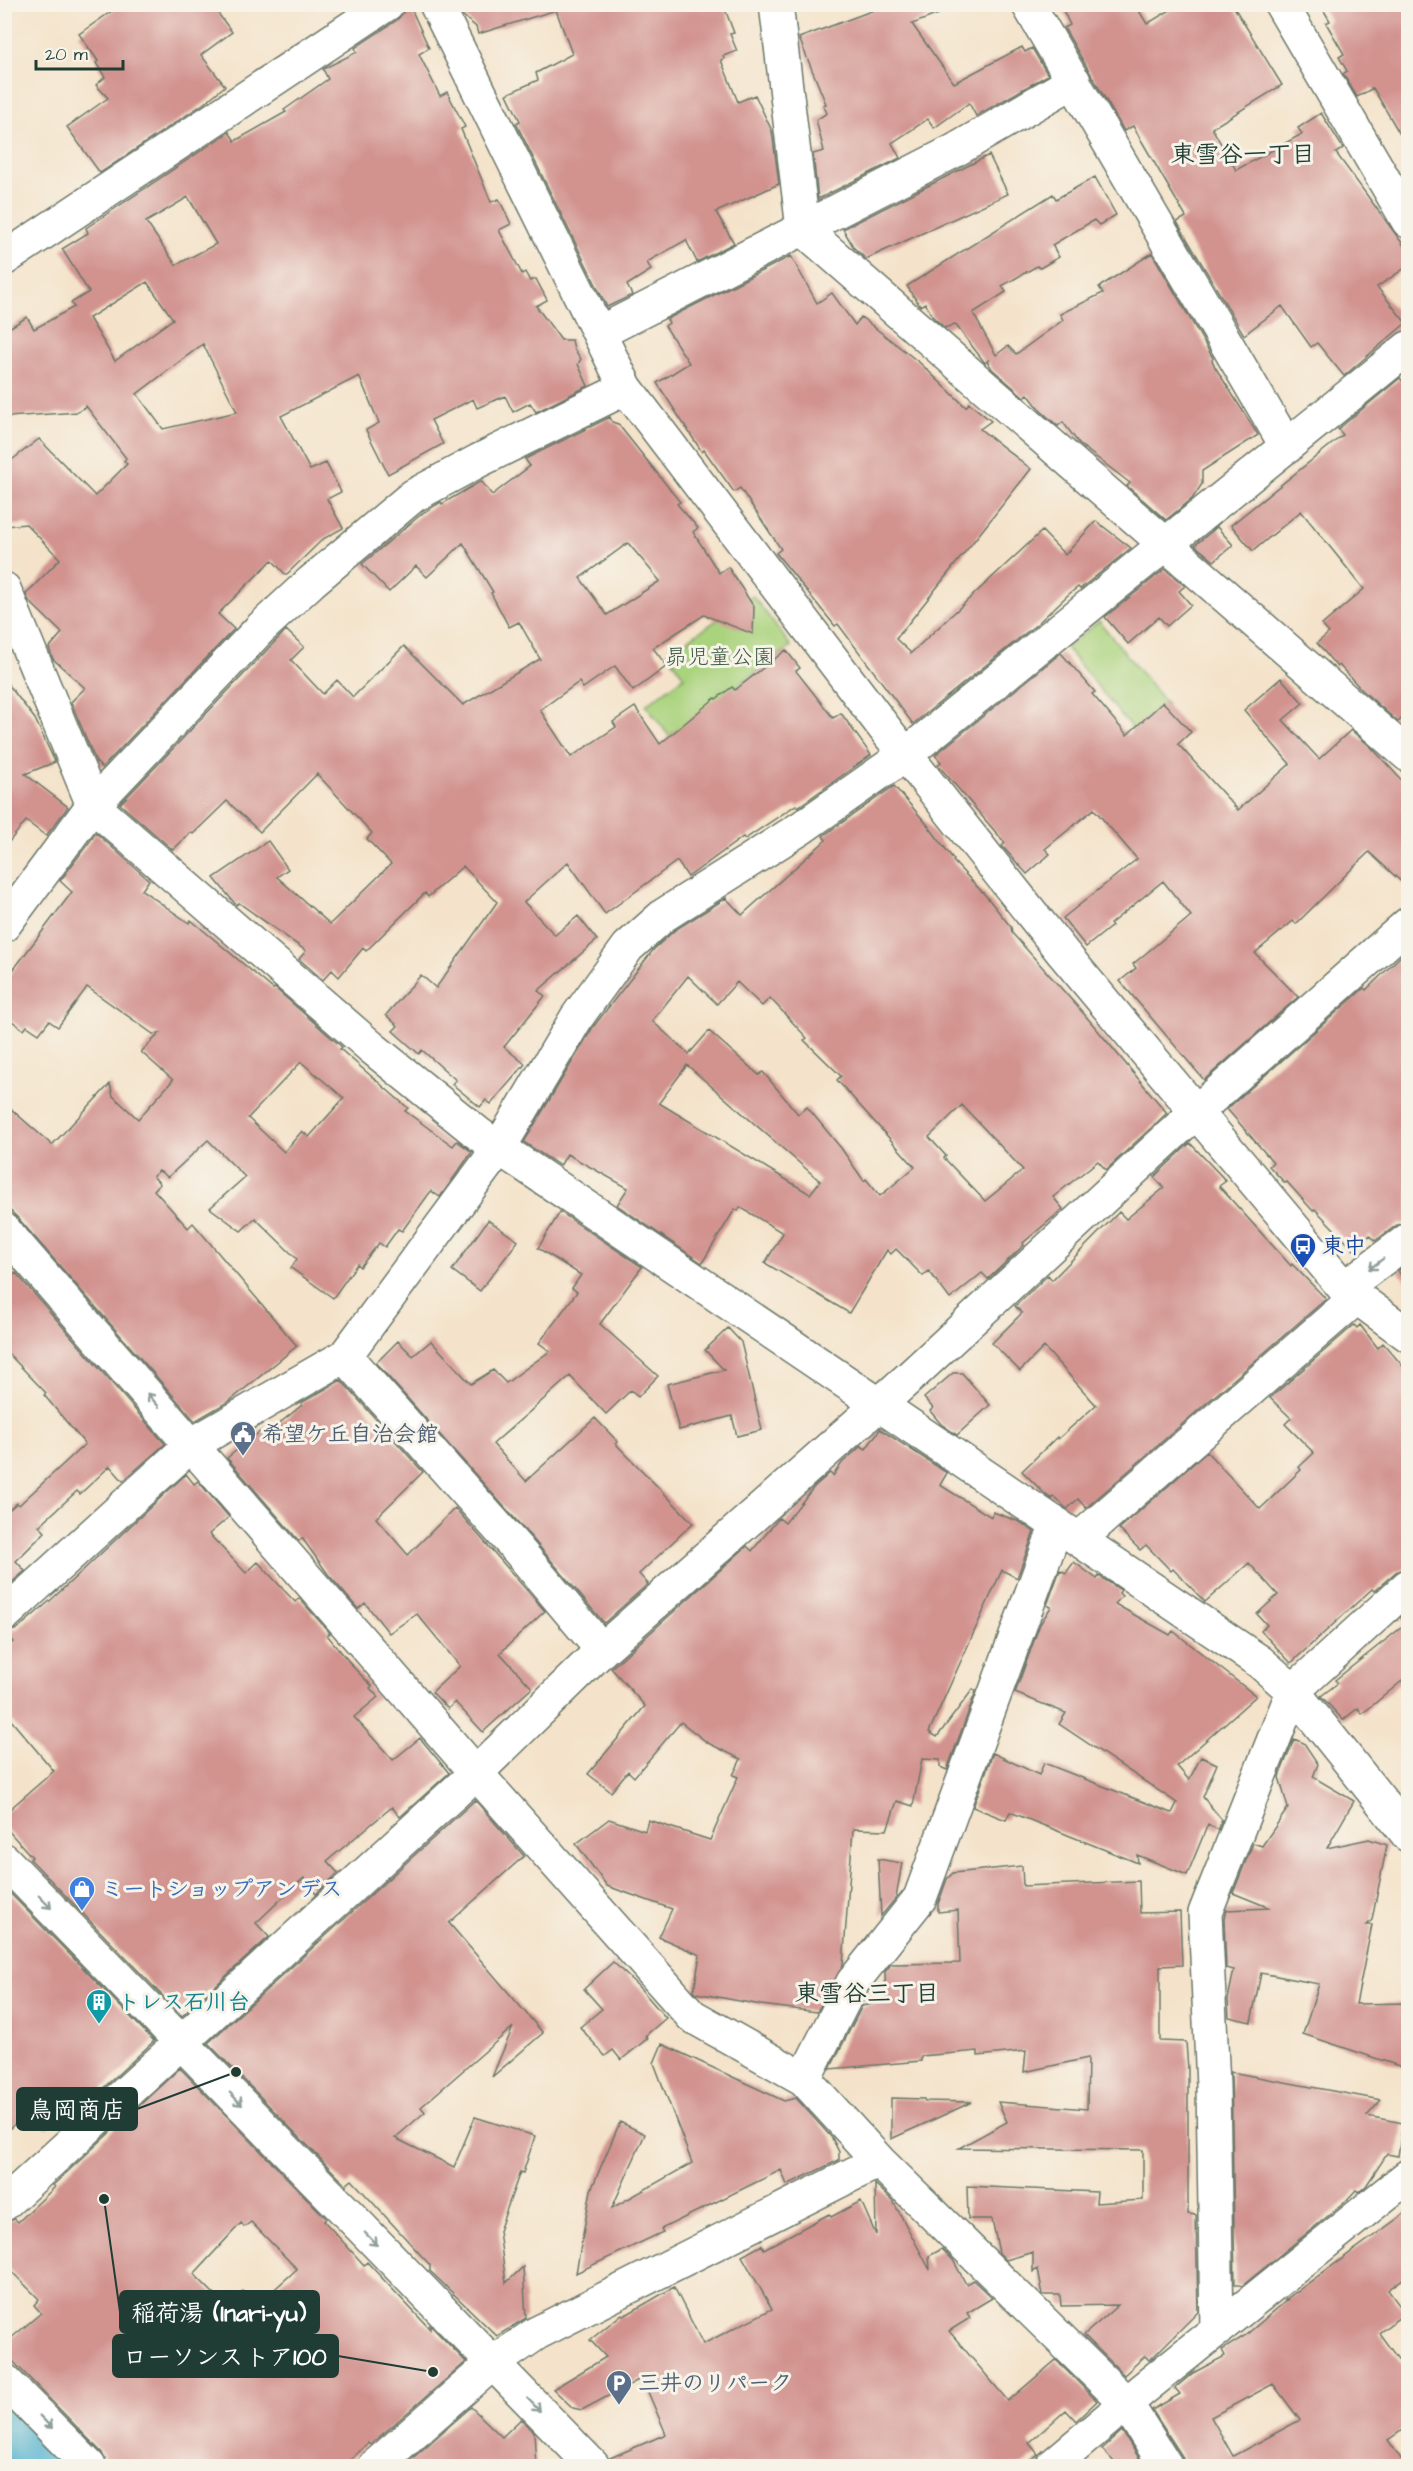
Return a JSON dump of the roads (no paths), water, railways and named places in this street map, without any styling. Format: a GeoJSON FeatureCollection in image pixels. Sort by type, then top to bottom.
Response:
{"type":"FeatureCollection","features":[{"type":"Feature","properties":{"kind":"street"},"geometry":{"type":"LineString","coordinates":[[4,259],[387,4]]}},
{"type":"Feature","properties":{"kind":"street"},"geometry":{"type":"LineString","coordinates":[[436,4],[626,388],[905,754],[1063,952],[1350,1293],[1408,1335]]}},
{"type":"Feature","properties":{"kind":"street"},"geometry":{"type":"LineString","coordinates":[[776,4],[803,229],[1408,755]]}},
{"type":"Feature","properties":{"kind":"street"},"geometry":{"type":"LineString","coordinates":[[1028,4],[1287,447]]}},
{"type":"Feature","properties":{"kind":"street"},"geometry":{"type":"LineString","coordinates":[[1281,4],[1408,221]]}},
{"type":"Feature","properties":{"kind":"street"},"geometry":{"type":"LineString","coordinates":[[599,333],[954,151],[1074,81]]}},
{"type":"Feature","properties":{"kind":"street"},"geometry":{"type":"LineString","coordinates":[[4,1615],[191,1444],[345,1356],[499,1148],[577,1017],[628,947],[664,915],[801,828],[905,754],[1167,545],[1408,348]]}},
{"type":"Feature","properties":{"kind":"street"},"geometry":{"type":"LineString","coordinates":[[4,925],[93,805],[261,628],[311,582],[413,496],[478,461],[626,388]]}},
{"type":"Feature","properties":{"kind":"street"},"geometry":{"type":"LineString","coordinates":[[4,589],[93,805],[371,1047],[499,1148],[1260,1662],[1293,1691],[1408,1835]]}},
{"type":"Feature","properties":{"kind":"street"},"geometry":{"type":"LineString","coordinates":[[4,2204],[476,1773],[602,1650],[879,1404],[1197,1111],[1408,924]]}},
{"type":"Feature","properties":{"kind":"street"},"geometry":{"type":"LineString","coordinates":[[4,1230],[476,1773],[692,2016],[804,2079],[879,2161],[1126,2403],[1166,2466]]}},
{"type":"Feature","properties":{"kind":"street"},"geometry":{"type":"LineString","coordinates":[[804,2079],[853,1982],[920,1898],[1068,1532],[1350,1293],[1408,1240]]}},
{"type":"Feature","properties":{"kind":"street"},"geometry":{"type":"LineString","coordinates":[[345,1356],[518,1550],[602,1650]]}},
{"type":"Feature","properties":{"kind":"street"},"geometry":{"type":"LineString","coordinates":[[1217,2330],[1213,2086],[1205,1913],[1293,1691],[1408,1586]]}},
{"type":"Feature","properties":{"kind":"street"},"geometry":{"type":"LineString","coordinates":[[4,1860],[593,2466]]}},
{"type":"Feature","properties":{"kind":"street"},"geometry":{"type":"LineString","coordinates":[[375,2466],[493,2363],[537,2333],[879,2161]]}},
{"type":"Feature","properties":{"kind":"street"},"geometry":{"type":"LineString","coordinates":[[1052,2466],[1126,2403],[1408,2176]]}},
{"type":"Feature","properties":{"kind":"street"},"geometry":{"type":"LineString","coordinates":[[4,2380],[89,2466]]}},
{"type":"Feature","properties":{"kind":"water"},"geometry":{"type":"Polygon","coordinates":[[[4,2400],[70,2466],[15,2466],[5,2455],[4,2400]]]}},
{"type":"Feature","properties":{"kind":"railway"},"geometry":{"type":"LineString","coordinates":[[4,9],[11,4]]}},
{"type":"Feature","properties":{"kind":"place","name":"東中"},"geometry":{"type":"Point","coordinates":[1303,1269]}},
{"type":"Feature","properties":{"kind":"place","name":"希望ケ丘自治会館"},"geometry":{"type":"Point","coordinates":[243,1457]}},
{"type":"Feature","properties":{"kind":"place","name":"ミートショップアンデス"},"geometry":{"type":"Point","coordinates":[82,1912]}},
{"type":"Feature","properties":{"kind":"place","name":"トレス石川台"},"geometry":{"type":"Point","coordinates":[99,2025]}},
{"type":"Feature","properties":{"kind":"place","name":"鳥岡商店"},"geometry":{"type":"Point","coordinates":[236,2072]}},
{"type":"Feature","properties":{"kind":"place","name":"稲荷湯 (Inari-yu)"},"geometry":{"type":"Point","coordinates":[104,2199]}},
{"type":"Feature","properties":{"kind":"place","name":"ローソンストア100"},"geometry":{"type":"Point","coordinates":[433,2372]}},
{"type":"Feature","properties":{"kind":"place","name":"三井のリパーク"},"geometry":{"type":"Point","coordinates":[619,2406]}},
{"type":"Feature","properties":{"kind":"district","name":"東雪谷一丁目"},"geometry":{"type":"Point","coordinates":[1243,155]}},
{"type":"Feature","properties":{"kind":"district","name":"東雪谷三丁目"},"geometry":{"type":"Point","coordinates":[867,1994]}},
{"type":"Feature","properties":{"kind":"park label","name":"昴児童公園"},"geometry":{"type":"Point","coordinates":[720,657]}}]}
